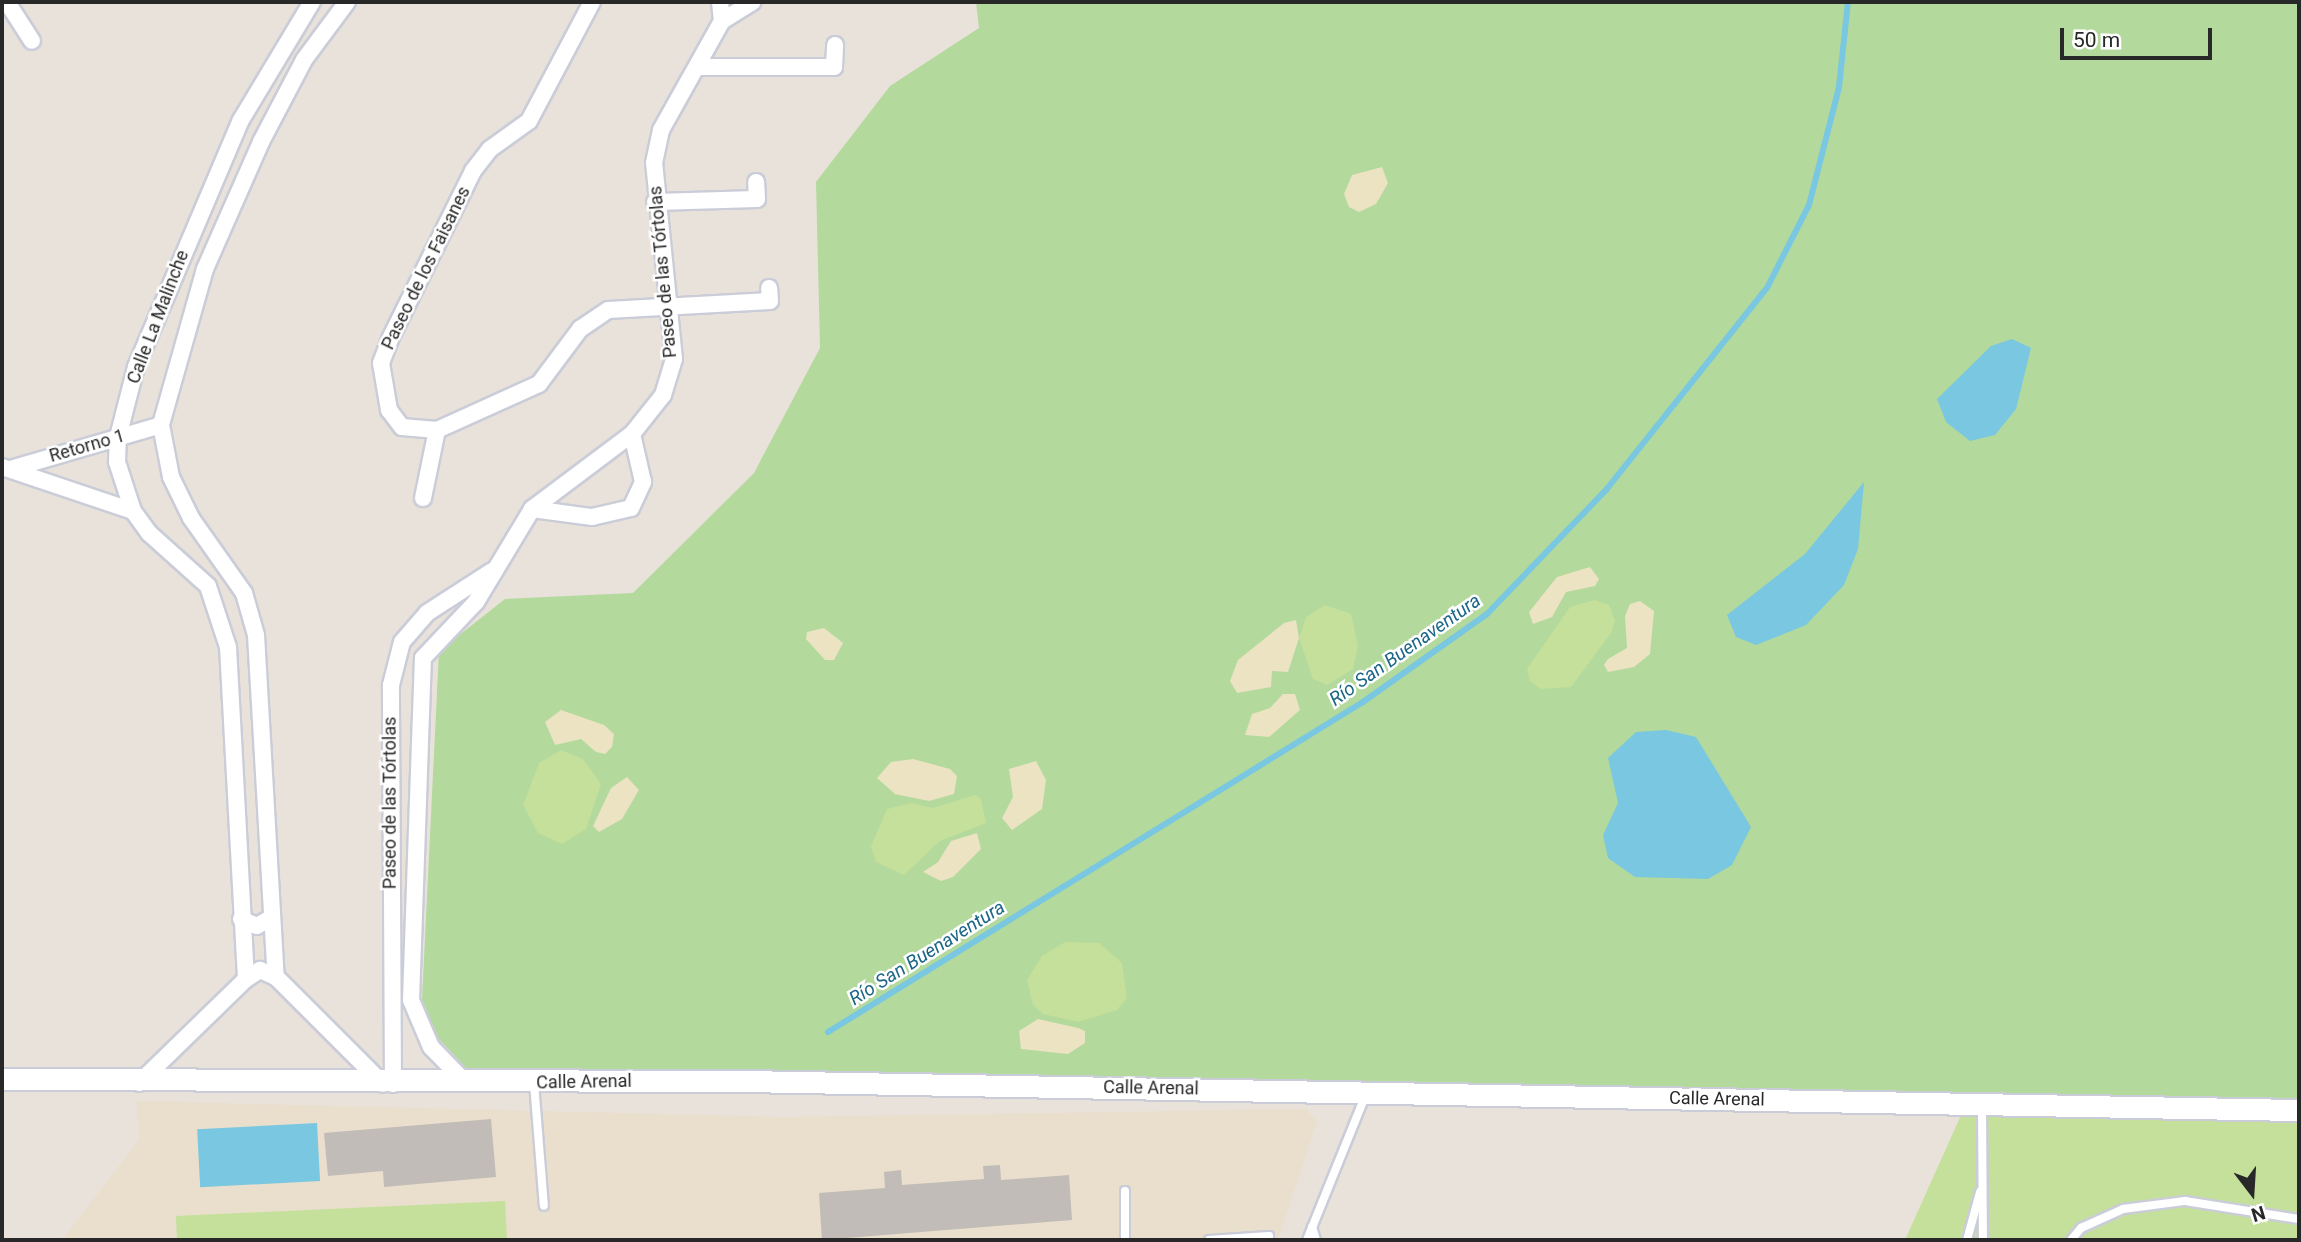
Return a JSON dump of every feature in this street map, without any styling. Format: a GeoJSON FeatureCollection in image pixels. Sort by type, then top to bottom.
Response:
{"type":"FeatureCollection","features":[{"type":"Feature","properties":{"kind":"street"},"geometry":{"type":"LineString","coordinates":[[7,2],[32,41]]}},
{"type":"Feature","properties":{"kind":"street","name":"Calle La Malinche"},"geometry":{"type":"LineString","coordinates":[[246,979],[225,636],[208,586],[149,533],[133,511],[117,462],[118,437],[135,368],[235,133],[282,43],[312,2]]}},
{"type":"Feature","properties":{"kind":"street","name":"Calle La Malinche"},"geometry":{"type":"LineString","coordinates":[[276,977],[256,635],[244,593],[191,518],[171,477],[161,425],[205,269],[261,142],[304,60],[347,2]]}},
{"type":"Feature","properties":{"kind":"street","name":"Paseo de los Faisanes"},"geometry":{"type":"LineString","coordinates":[[592,2],[529,121],[490,149],[473,171],[391,337],[381,363],[388,410],[402,427],[437,430],[538,384],[592,318],[608,310],[669,304],[770,301],[769,288]]}},
{"type":"Feature","properties":{"kind":"street"},"geometry":{"type":"LineString","coordinates":[[720,2],[722,21],[752,2]]}},
{"type":"Feature","properties":{"kind":"street","name":"Paseo de las Tórtolas"},"geometry":{"type":"LineString","coordinates":[[466,1083],[431,1047],[411,1000],[423,658],[476,602],[532,509],[632,434],[663,395],[674,359],[655,202],[654,163],[661,130],[722,21]]}},
{"type":"Feature","properties":{"kind":"street"},"geometry":{"type":"LineString","coordinates":[[698,67],[834,67],[835,45]]}},
{"type":"Feature","properties":{"kind":"street"},"geometry":{"type":"LineString","coordinates":[[655,202],[757,199],[756,182]]}},
{"type":"Feature","properties":{"kind":"street","name":"Retorno 1"},"geometry":{"type":"LineString","coordinates":[[8,468],[161,425]]}},
{"type":"Feature","properties":{"kind":"street"},"geometry":{"type":"LineString","coordinates":[[423,498],[437,430]]}},
{"type":"Feature","properties":{"kind":"street"},"geometry":{"type":"LineString","coordinates":[[532,509],[593,517],[631,508],[643,482],[632,434]]}},
{"type":"Feature","properties":{"kind":"street","name":"Retorno 1"},"geometry":{"type":"LineString","coordinates":[[8,468],[133,511]]}},
{"type":"Feature","properties":{"kind":"street","name":"Paseo de las Tórtolas"},"geometry":{"type":"LineString","coordinates":[[388,1084],[391,685],[402,642],[427,613],[494,570]]}},
{"type":"Feature","properties":{"kind":"street"},"geometry":{"type":"LineString","coordinates":[[241,919],[257,926],[272,917]]}},
{"type":"Feature","properties":{"kind":"street"},"geometry":{"type":"LineString","coordinates":[[139,1083],[246,979],[260,970],[276,977],[388,1084]]}},
{"type":"Feature","properties":{"kind":"street","name":"Calle Arenal"},"geometry":{"type":"LineString","coordinates":[[2,1079],[139,1083],[388,1084],[744,1081],[2299,1110]]}},
{"type":"Feature","properties":{"kind":"lane"},"geometry":{"type":"LineString","coordinates":[[534,1083],[544,1206]]}},
{"type":"Feature","properties":{"kind":"lane"},"geometry":{"type":"LineString","coordinates":[[1307,1240],[1367,1092]]}},
{"type":"Feature","properties":{"kind":"lane"},"geometry":{"type":"LineString","coordinates":[[1982,1104],[1983,1240]]}},
{"type":"Feature","properties":{"kind":"lane"},"geometry":{"type":"LineString","coordinates":[[1967,1240],[1982,1182]]}},
{"type":"Feature","properties":{"kind":"lane"},"geometry":{"type":"LineString","coordinates":[[1125,1191],[1125,1240]]}},
{"type":"Feature","properties":{"kind":"lane"},"geometry":{"type":"LineString","coordinates":[[2071,1240],[2081,1228],[2123,1209],[2185,1200],[2299,1219]]}},
{"type":"Feature","properties":{"kind":"lane"},"geometry":{"type":"LineString","coordinates":[[1312,1227],[1316,1240]]}},
{"type":"Feature","properties":{"kind":"lane"},"geometry":{"type":"LineString","coordinates":[[1209,1240],[1269,1236],[1268,1240]]}},
{"type":"Feature","properties":{"kind":"shaded area"},"geometry":{"type":"Polygon","coordinates":[[[137,1101],[783,1117],[1306,1109],[1317,1121],[1278,1240],[62,1240],[139,1140],[137,1101]]]}},
{"type":"Feature","properties":{"kind":"green space"},"geometry":{"type":"Polygon","coordinates":[[[976,2],[2299,2],[2299,1100],[469,1071],[421,1020],[439,651],[505,599],[633,593],[754,473],[820,348],[816,182],[890,86],[979,28],[976,2]]]}},
{"type":"Feature","properties":{"kind":"green space"},"geometry":{"type":"Polygon","coordinates":[[[1595,600],[1609,605],[1615,621],[1611,633],[1571,687],[1541,689],[1530,681],[1527,669],[1570,607],[1595,600]]]}},
{"type":"Feature","properties":{"kind":"green space"},"geometry":{"type":"Polygon","coordinates":[[[1325,605],[1351,614],[1358,646],[1353,669],[1327,685],[1313,679],[1299,638],[1306,617],[1325,605]]]}},
{"type":"Feature","properties":{"kind":"green space"},"geometry":{"type":"Polygon","coordinates":[[[561,750],[583,759],[601,784],[586,829],[562,844],[538,833],[523,805],[539,763],[561,750]]]}},
{"type":"Feature","properties":{"kind":"green space"},"geometry":{"type":"Polygon","coordinates":[[[975,795],[981,799],[986,823],[940,841],[904,875],[876,862],[871,846],[887,809],[911,803],[933,808],[975,795]]]}},
{"type":"Feature","properties":{"kind":"green space"},"geometry":{"type":"Polygon","coordinates":[[[1065,942],[1099,943],[1122,963],[1127,998],[1117,1010],[1078,1022],[1043,1014],[1033,1005],[1027,980],[1042,956],[1065,942]]]}},
{"type":"Feature","properties":{"kind":"green space"},"geometry":{"type":"Polygon","coordinates":[[[1966,1104],[2299,1114],[2299,1240],[1905,1240],[1966,1104]]]}},
{"type":"Feature","properties":{"kind":"green space"},"geometry":{"type":"Polygon","coordinates":[[[505,1201],[507,1240],[177,1240],[176,1216],[505,1201]]]}},
{"type":"Feature","properties":{"kind":"sand"},"geometry":{"type":"Polygon","coordinates":[[[1382,167],[1388,183],[1376,204],[1359,212],[1349,207],[1344,194],[1352,175],[1382,167]]]}},
{"type":"Feature","properties":{"kind":"sand"},"geometry":{"type":"Polygon","coordinates":[[[1590,567],[1599,579],[1595,586],[1566,592],[1552,617],[1533,624],[1529,612],[1557,577],[1590,567]]]}},
{"type":"Feature","properties":{"kind":"sand"},"geometry":{"type":"Polygon","coordinates":[[[1640,601],[1654,611],[1650,654],[1634,667],[1608,672],[1604,665],[1608,659],[1627,648],[1625,616],[1630,604],[1640,601]]]}},
{"type":"Feature","properties":{"kind":"sand"},"geometry":{"type":"Polygon","coordinates":[[[1296,620],[1299,638],[1288,672],[1272,671],[1271,687],[1237,693],[1230,681],[1238,660],[1284,623],[1296,620]]]}},
{"type":"Feature","properties":{"kind":"sand"},"geometry":{"type":"Polygon","coordinates":[[[824,628],[843,643],[834,660],[825,660],[806,639],[807,632],[824,628]]]}},
{"type":"Feature","properties":{"kind":"sand"},"geometry":{"type":"Polygon","coordinates":[[[1283,694],[1295,694],[1300,710],[1269,737],[1245,735],[1252,714],[1270,708],[1283,694]]]}},
{"type":"Feature","properties":{"kind":"sand"},"geometry":{"type":"Polygon","coordinates":[[[561,710],[604,725],[614,734],[612,747],[605,754],[596,752],[581,739],[555,745],[545,722],[561,710]]]}},
{"type":"Feature","properties":{"kind":"sand"},"geometry":{"type":"Polygon","coordinates":[[[913,759],[950,769],[957,776],[954,794],[929,801],[895,794],[877,778],[891,762],[913,759]]]}},
{"type":"Feature","properties":{"kind":"sand"},"geometry":{"type":"Polygon","coordinates":[[[1036,761],[1046,780],[1042,809],[1012,830],[1002,818],[1013,797],[1009,769],[1036,761]]]}},
{"type":"Feature","properties":{"kind":"sand"},"geometry":{"type":"Polygon","coordinates":[[[627,777],[639,790],[622,819],[599,832],[593,826],[611,788],[627,777]]]}},
{"type":"Feature","properties":{"kind":"sand"},"geometry":{"type":"Polygon","coordinates":[[[977,833],[981,849],[953,877],[941,881],[923,872],[938,862],[951,841],[977,833]]]}},
{"type":"Feature","properties":{"kind":"sand"},"geometry":{"type":"Polygon","coordinates":[[[1038,1019],[1085,1031],[1085,1043],[1068,1054],[1021,1049],[1019,1031],[1038,1019]]]}},
{"type":"Feature","properties":{"kind":"water"},"geometry":{"type":"Polygon","coordinates":[[[2012,339],[2031,348],[2016,409],[1995,435],[1970,441],[1946,422],[1937,399],[1991,346],[2012,339]]]}},
{"type":"Feature","properties":{"kind":"water"},"geometry":{"type":"Polygon","coordinates":[[[1864,482],[1858,549],[1844,585],[1806,625],[1756,645],[1736,637],[1727,615],[1805,554],[1864,482]]]}},
{"type":"Feature","properties":{"kind":"water"},"geometry":{"type":"Polygon","coordinates":[[[1666,730],[1696,737],[1751,827],[1732,865],[1708,879],[1635,877],[1608,858],[1603,835],[1618,803],[1608,758],[1636,732],[1666,730]]]}},
{"type":"Feature","properties":{"kind":"water"},"geometry":{"type":"Polygon","coordinates":[[[317,1123],[320,1181],[200,1187],[197,1129],[317,1123]]]}},
{"type":"Feature","properties":{"kind":"building"},"geometry":{"type":"Polygon","coordinates":[[[491,1119],[496,1177],[384,1187],[383,1171],[328,1176],[324,1133],[491,1119]]]}},
{"type":"Feature","properties":{"kind":"building"},"geometry":{"type":"Polygon","coordinates":[[[1000,1165],[1001,1180],[1069,1175],[1072,1220],[822,1240],[819,1193],[885,1188],[884,1172],[901,1170],[902,1185],[984,1179],[983,1166],[1000,1165]]]}},
{"type":"Feature","properties":{"kind":"waterway","name":"Río San Buenaventura"},"geometry":{"type":"LineString","coordinates":[[828,1032],[1363,702],[1487,614],[1606,490],[1768,286],[1809,205],[1839,87],[1848,2]]}}]}
